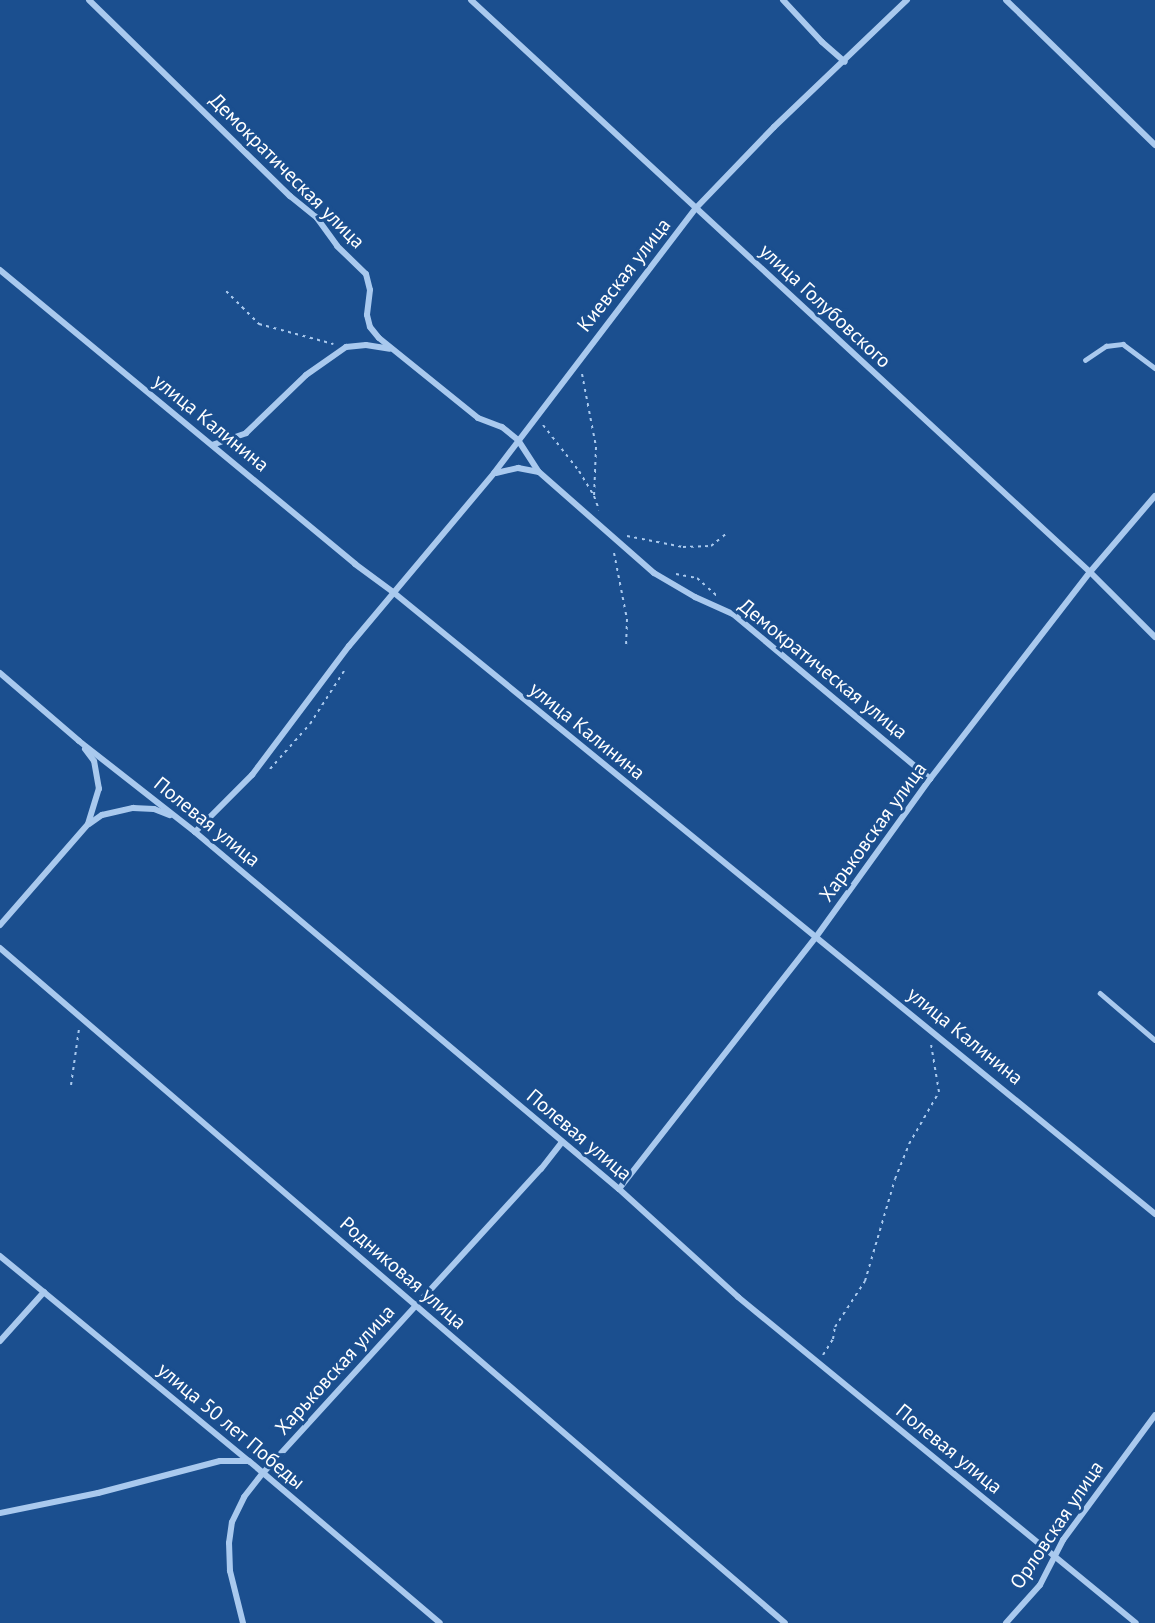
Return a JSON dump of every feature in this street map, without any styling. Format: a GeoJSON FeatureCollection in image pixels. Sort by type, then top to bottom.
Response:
{"type":"FeatureCollection","features":[{"type":"Feature","properties":{"kind":"street","name":"Демократическая улица"},"geometry":{"type":"LineString","coordinates":[[89,0],[290,196],[317,218],[337,246],[366,274],[370,290],[368,315],[370,327],[394,351],[478,418],[502,427],[518,440],[539,472],[654,573],[695,597],[733,614],[930,779]]}},
{"type":"Feature","properties":{"kind":"street","name":"улица Голубовского"},"geometry":{"type":"LineString","coordinates":[[471,0],[1090,572],[1155,637]]}},
{"type":"Feature","properties":{"kind":"street"},"geometry":{"type":"LineString","coordinates":[[783,0],[822,42],[845,62]]}},
{"type":"Feature","properties":{"kind":"street","name":"Киевская улица"},"geometry":{"type":"LineString","coordinates":[[195,832],[252,775],[393,592],[494,473],[696,208],[774,127],[845,62],[907,0]]}},
{"type":"Feature","properties":{"kind":"street"},"geometry":{"type":"LineString","coordinates":[[1006,0],[1155,145]]}},
{"type":"Feature","properties":{"kind":"street","name":"улица Калинина"},"geometry":{"type":"LineString","coordinates":[[0,270],[355,564],[393,592],[1155,1214]]}},
{"type":"Feature","properties":{"kind":"street"},"geometry":{"type":"LineString","coordinates":[[212,445],[246,433],[306,375],[346,347],[366,345],[394,351]]}},
{"type":"Feature","properties":{"kind":"street"},"geometry":{"type":"LineString","coordinates":[[494,473],[518,468],[539,472]]}},
{"type":"Feature","properties":{"kind":"street","name":"Харьковская улица"},"geometry":{"type":"LineString","coordinates":[[618,1189],[816,937],[930,779],[1090,572],[1155,496]]}},
{"type":"Feature","properties":{"kind":"street","name":"Полевая улица"},"geometry":{"type":"LineString","coordinates":[[0,673],[79,741],[195,832],[618,1189],[730,1290],[1136,1623]]}},
{"type":"Feature","properties":{"kind":"street"},"geometry":{"type":"LineString","coordinates":[[79,741],[94,761],[98,774],[97,798],[88,824]]}},
{"type":"Feature","properties":{"kind":"street"},"geometry":{"type":"LineString","coordinates":[[0,925],[88,824],[102,815],[133,808],[154,809],[175,817]]}},
{"type":"Feature","properties":{"kind":"street","name":"Родниковая улица"},"geometry":{"type":"LineString","coordinates":[[0,948],[785,1623]]}},
{"type":"Feature","properties":{"kind":"street","name":"Харьковская улица"},"geometry":{"type":"LineString","coordinates":[[243,1623],[230,1571],[229,1543],[232,1522],[244,1497],[263,1473],[541,1169],[562,1142]]}},
{"type":"Feature","properties":{"kind":"street","name":"улица 50 лет Победы"},"geometry":{"type":"LineString","coordinates":[[0,1256],[249,1461],[440,1623]]}},
{"type":"Feature","properties":{"kind":"street"},"geometry":{"type":"LineString","coordinates":[[0,1341],[44,1292]]}},
{"type":"Feature","properties":{"kind":"street","name":"Орловская улица"},"geometry":{"type":"LineString","coordinates":[[1006,1623],[1040,1585],[1063,1540],[1155,1415]]}},
{"type":"Feature","properties":{"kind":"street"},"geometry":{"type":"LineString","coordinates":[[0,1513],[98,1493],[220,1461],[249,1461]]}},
{"type":"Feature","properties":{"kind":"lane"},"geometry":{"type":"LineString","coordinates":[[1084,360],[1107,346],[1123,344],[1155,368]]}},
{"type":"Feature","properties":{"kind":"lane"},"geometry":{"type":"LineString","coordinates":[[1100,993],[1155,1040]]}},
{"type":"Feature","properties":{"kind":"path"},"geometry":{"type":"LineString","coordinates":[[226,291],[259,324],[346,347]]}},
{"type":"Feature","properties":{"kind":"path"},"geometry":{"type":"LineString","coordinates":[[580,358],[596,447],[594,496]]}},
{"type":"Feature","properties":{"kind":"path"},"geometry":{"type":"LineString","coordinates":[[536,416],[594,496],[602,518]]}},
{"type":"Feature","properties":{"kind":"path"},"geometry":{"type":"LineString","coordinates":[[626,645],[627,619],[624,596],[610,536],[631,536],[683,547],[711,546],[726,534]]}},
{"type":"Feature","properties":{"kind":"path"},"geometry":{"type":"LineString","coordinates":[[70,1085],[81,1019]]}},
{"type":"Feature","properties":{"kind":"path"},"geometry":{"type":"LineString","coordinates":[[819,1363],[833,1339],[835,1327],[865,1281],[909,1144],[939,1092],[928,1027]]}}]}
